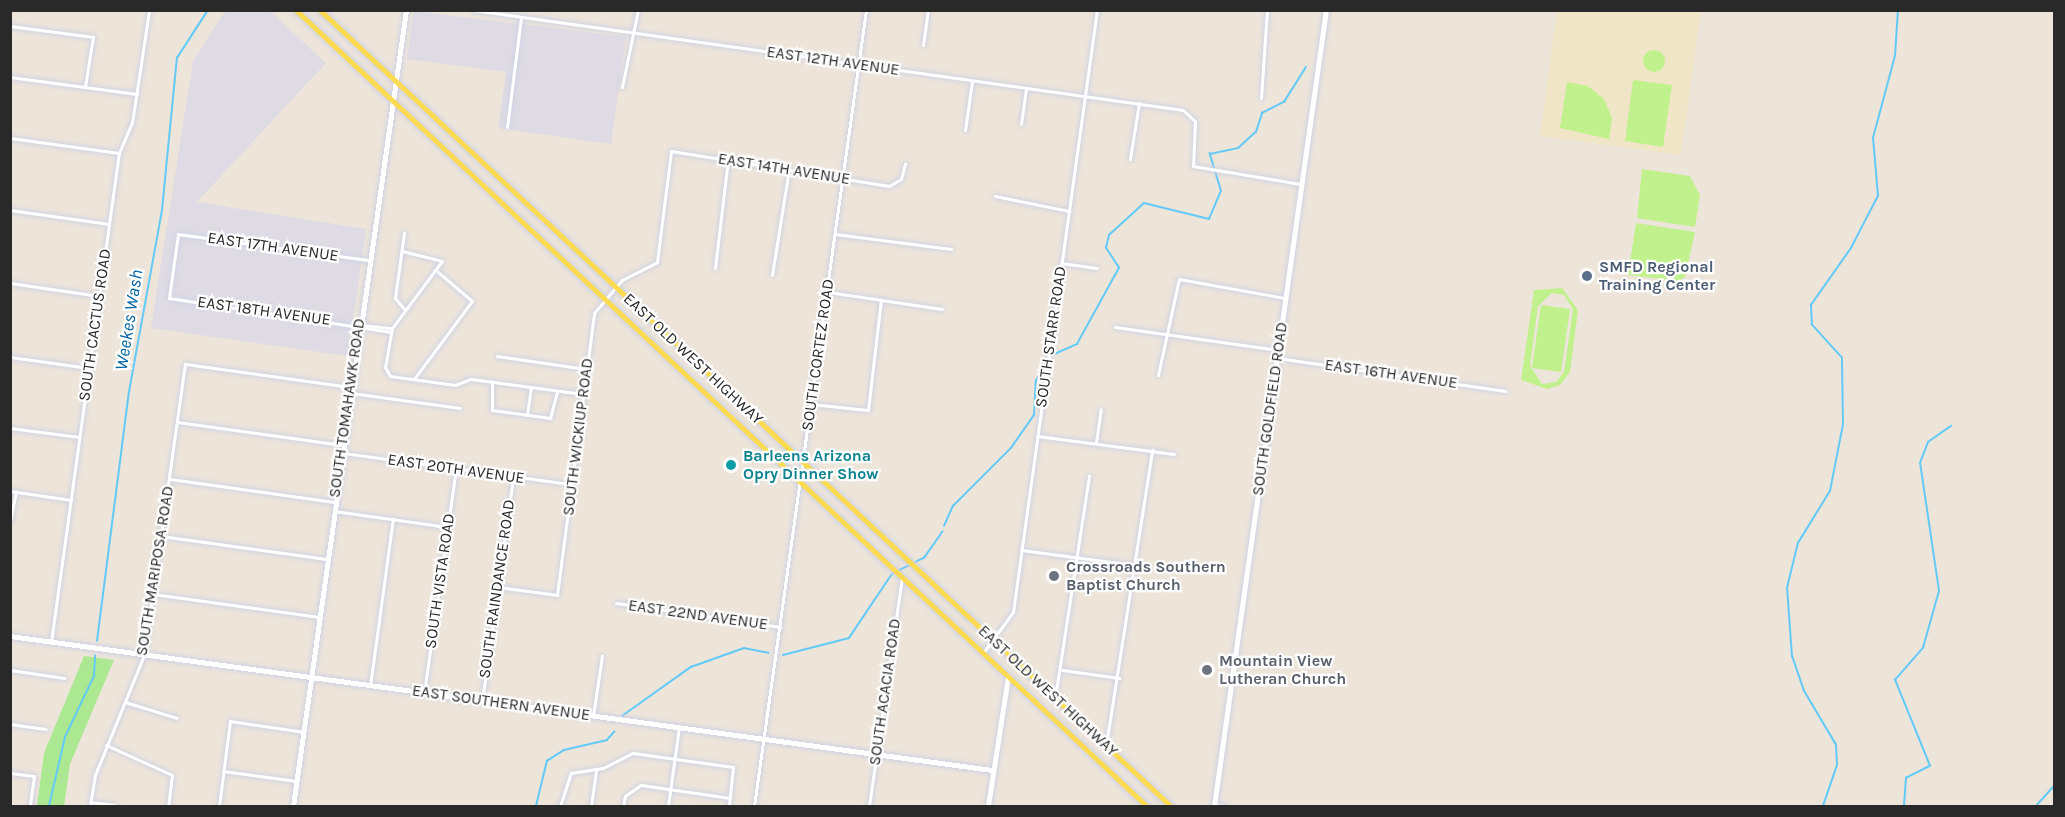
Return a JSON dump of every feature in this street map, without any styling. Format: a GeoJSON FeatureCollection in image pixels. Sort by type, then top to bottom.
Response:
{"type":"FeatureCollection","features":[{"type":"Feature","properties":{"kind":"main road","name":"EAST OLD WEST HIGHWAY"},"geometry":{"type":"LineString","coordinates":[[296,10],[1147,806]]}},
{"type":"Feature","properties":{"kind":"main road","name":"EAST OLD WEST HIGHWAY"},"geometry":{"type":"LineString","coordinates":[[320,10],[1171,807]]}},
{"type":"Feature","properties":{"kind":"main road","name":"SOUTH TOMAHAWK ROAD"},"geometry":{"type":"LineString","coordinates":[[293,807],[349,393],[406,10]]}},
{"type":"Feature","properties":{"kind":"main road","name":"SOUTH GOLDFIELD ROAD"},"geometry":{"type":"LineString","coordinates":[[1214,806],[1326,10]]}},
{"type":"Feature","properties":{"kind":"main road","name":"EAST SOUTHERN AVENUE"},"geometry":{"type":"LineString","coordinates":[[10,636],[992,770]]}},
{"type":"Feature","properties":{"kind":"main road"},"geometry":{"type":"LineString","coordinates":[[988,807],[1008,678]]}},
{"type":"Feature","properties":{"kind":"street","name":"SOUTH CACTUS ROAD"},"geometry":{"type":"LineString","coordinates":[[51,642],[119,153],[137,94],[149,10]]}},
{"type":"Feature","properties":{"kind":"street","name":"EAST 12TH AVENUE"},"geometry":{"type":"LineString","coordinates":[[473,10],[1139,104],[1193,114],[1193,166],[1301,184]]}},
{"type":"Feature","properties":{"kind":"street"},"geometry":{"type":"LineString","coordinates":[[622,87],[631,33],[638,10]]}},
{"type":"Feature","properties":{"kind":"street","name":"SOUTH CORTEZ ROAD"},"geometry":{"type":"LineString","coordinates":[[754,807],[866,10]]}},
{"type":"Feature","properties":{"kind":"street"},"geometry":{"type":"LineString","coordinates":[[923,45],[928,10]]}},
{"type":"Feature","properties":{"kind":"street","name":"SOUTH STARR ROAD"},"geometry":{"type":"LineString","coordinates":[[982,653],[994,641],[1011,617],[1097,10]]}},
{"type":"Feature","properties":{"kind":"street"},"geometry":{"type":"LineString","coordinates":[[1262,98],[1267,10]]}},
{"type":"Feature","properties":{"kind":"street"},"geometry":{"type":"LineString","coordinates":[[507,128],[521,17]]}},
{"type":"Feature","properties":{"kind":"street"},"geometry":{"type":"LineString","coordinates":[[10,26],[93,37],[85,87]]}},
{"type":"Feature","properties":{"kind":"street"},"geometry":{"type":"LineString","coordinates":[[10,77],[137,94]]}},
{"type":"Feature","properties":{"kind":"street"},"geometry":{"type":"LineString","coordinates":[[965,130],[972,82]]}},
{"type":"Feature","properties":{"kind":"street"},"geometry":{"type":"LineString","coordinates":[[1021,124],[1026,89]]}},
{"type":"Feature","properties":{"kind":"street"},"geometry":{"type":"LineString","coordinates":[[1130,159],[1139,104]]}},
{"type":"Feature","properties":{"kind":"street"},"geometry":{"type":"LineString","coordinates":[[10,138],[119,153]]}},
{"type":"Feature","properties":{"kind":"street","name":"EAST 14TH AVENUE"},"geometry":{"type":"LineString","coordinates":[[671,152],[897,184],[905,164]]}},
{"type":"Feature","properties":{"kind":"street","name":"SOUTH WICKIUP ROAD"},"geometry":{"type":"LineString","coordinates":[[498,587],[557,595],[594,313],[629,275],[648,271],[657,262],[671,152]]}},
{"type":"Feature","properties":{"kind":"street"},"geometry":{"type":"LineString","coordinates":[[715,268],[728,159]]}},
{"type":"Feature","properties":{"kind":"street"},"geometry":{"type":"LineString","coordinates":[[772,275],[789,169]]}},
{"type":"Feature","properties":{"kind":"street"},"geometry":{"type":"LineString","coordinates":[[994,196],[1069,211]]}},
{"type":"Feature","properties":{"kind":"street"},"geometry":{"type":"LineString","coordinates":[[10,210],[109,224]]}},
{"type":"Feature","properties":{"kind":"street"},"geometry":{"type":"LineString","coordinates":[[404,233],[395,298],[404,309]]}},
{"type":"Feature","properties":{"kind":"street","name":"EAST 17TH AVENUE"},"geometry":{"type":"LineString","coordinates":[[169,298],[178,234],[368,260]]}},
{"type":"Feature","properties":{"kind":"street"},"geometry":{"type":"LineString","coordinates":[[835,234],[951,249]]}},
{"type":"Feature","properties":{"kind":"street"},"geometry":{"type":"LineString","coordinates":[[402,251],[442,261],[438,272],[404,309],[392,330],[387,374],[455,385],[471,378],[583,394]]}},
{"type":"Feature","properties":{"kind":"street"},"geometry":{"type":"LineString","coordinates":[[1061,263],[1097,268]]}},
{"type":"Feature","properties":{"kind":"street"},"geometry":{"type":"LineString","coordinates":[[414,380],[472,301],[438,272]]}},
{"type":"Feature","properties":{"kind":"street"},"geometry":{"type":"LineString","coordinates":[[1158,375],[1179,279],[1286,297]]}},
{"type":"Feature","properties":{"kind":"street"},"geometry":{"type":"LineString","coordinates":[[10,283],[99,296]]}},
{"type":"Feature","properties":{"kind":"street"},"geometry":{"type":"LineString","coordinates":[[827,292],[942,309]]}},
{"type":"Feature","properties":{"kind":"street","name":"EAST 18TH AVENUE"},"geometry":{"type":"LineString","coordinates":[[169,298],[392,330]]}},
{"type":"Feature","properties":{"kind":"street"},"geometry":{"type":"LineString","coordinates":[[811,404],[868,410],[881,300]]}},
{"type":"Feature","properties":{"kind":"street"},"geometry":{"type":"LineString","coordinates":[[1115,327],[1278,350]]}},
{"type":"Feature","properties":{"kind":"street"},"geometry":{"type":"LineString","coordinates":[[497,356],[586,369]]}},
{"type":"Feature","properties":{"kind":"street"},"geometry":{"type":"LineString","coordinates":[[10,357],[89,368]]}},
{"type":"Feature","properties":{"kind":"street","name":"EAST 16TH AVENUE"},"geometry":{"type":"LineString","coordinates":[[1277,358],[1506,391]]}},
{"type":"Feature","properties":{"kind":"street","name":"SOUTH MARIPOSA ROAD"},"geometry":{"type":"LineString","coordinates":[[90,804],[106,745],[144,655],[185,364],[351,387]]}},
{"type":"Feature","properties":{"kind":"street"},"geometry":{"type":"LineString","coordinates":[[492,381],[490,409],[527,415],[550,418],[557,391]]}},
{"type":"Feature","properties":{"kind":"street"},"geometry":{"type":"LineString","coordinates":[[527,415],[531,387]]}},
{"type":"Feature","properties":{"kind":"street"},"geometry":{"type":"LineString","coordinates":[[349,393],[460,408]]}},
{"type":"Feature","properties":{"kind":"street"},"geometry":{"type":"LineString","coordinates":[[1096,443],[1101,409]]}},
{"type":"Feature","properties":{"kind":"street"},"geometry":{"type":"LineString","coordinates":[[177,422],[342,445]]}},
{"type":"Feature","properties":{"kind":"street"},"geometry":{"type":"LineString","coordinates":[[10,428],[79,438]]}},
{"type":"Feature","properties":{"kind":"street"},"geometry":{"type":"LineString","coordinates":[[1037,435],[1174,454]]}},
{"type":"Feature","properties":{"kind":"street"},"geometry":{"type":"LineString","coordinates":[[1106,745],[1119,678],[1152,450]]}},
{"type":"Feature","properties":{"kind":"street","name":"EAST 20TH AVENUE"},"geometry":{"type":"LineString","coordinates":[[341,453],[570,484]]}},
{"type":"Feature","properties":{"kind":"street","name":"SOUTH VISTA ROAD"},"geometry":{"type":"LineString","coordinates":[[424,693],[456,469]]}},
{"type":"Feature","properties":{"kind":"street"},"geometry":{"type":"LineString","coordinates":[[1055,698],[1062,670],[1089,476]]}},
{"type":"Feature","properties":{"kind":"street","name":"SOUTH RAINDANCE ROAD"},"geometry":{"type":"LineString","coordinates":[[482,701],[513,477]]}},
{"type":"Feature","properties":{"kind":"street"},"geometry":{"type":"LineString","coordinates":[[169,479],[334,502]]}},
{"type":"Feature","properties":{"kind":"street"},"geometry":{"type":"LineString","coordinates":[[10,491],[71,500]]}},
{"type":"Feature","properties":{"kind":"street"},"geometry":{"type":"LineString","coordinates":[[10,522],[16,492]]}},
{"type":"Feature","properties":{"kind":"street"},"geometry":{"type":"LineString","coordinates":[[333,510],[448,527]]}},
{"type":"Feature","properties":{"kind":"street"},"geometry":{"type":"LineString","coordinates":[[370,686],[393,519]]}},
{"type":"Feature","properties":{"kind":"street"},"geometry":{"type":"LineString","coordinates":[[161,536],[326,559]]}},
{"type":"Feature","properties":{"kind":"street"},"geometry":{"type":"LineString","coordinates":[[1021,550],[1134,565]]}},
{"type":"Feature","properties":{"kind":"street","name":"SOUTH ACACIA ROAD"},"geometry":{"type":"LineString","coordinates":[[869,807],[902,578]]}},
{"type":"Feature","properties":{"kind":"street"},"geometry":{"type":"LineString","coordinates":[[153,594],[319,617]]}},
{"type":"Feature","properties":{"kind":"street","name":"EAST 22ND AVENUE"},"geometry":{"type":"LineString","coordinates":[[616,603],[780,627]]}},
{"type":"Feature","properties":{"kind":"street"},"geometry":{"type":"LineString","coordinates":[[593,716],[602,656]]}},
{"type":"Feature","properties":{"kind":"street"},"geometry":{"type":"LineString","coordinates":[[10,670],[64,678]]}},
{"type":"Feature","properties":{"kind":"street"},"geometry":{"type":"LineString","coordinates":[[1062,670],[1119,678]]}},
{"type":"Feature","properties":{"kind":"street"},"geometry":{"type":"LineString","coordinates":[[125,702],[177,718]]}},
{"type":"Feature","properties":{"kind":"street"},"geometry":{"type":"LineString","coordinates":[[219,807],[230,721],[304,732]]}},
{"type":"Feature","properties":{"kind":"street"},"geometry":{"type":"LineString","coordinates":[[10,724],[46,729]]}},
{"type":"Feature","properties":{"kind":"street"},"geometry":{"type":"LineString","coordinates":[[668,807],[679,728]]}},
{"type":"Feature","properties":{"kind":"street"},"geometry":{"type":"LineString","coordinates":[[106,745],[172,775],[168,807]]}},
{"type":"Feature","properties":{"kind":"street"},"geometry":{"type":"LineString","coordinates":[[560,807],[567,776],[596,769],[633,753],[733,767],[729,807]]}},
{"type":"Feature","properties":{"kind":"street"},"geometry":{"type":"LineString","coordinates":[[591,807],[596,769]]}},
{"type":"Feature","properties":{"kind":"street"},"geometry":{"type":"LineString","coordinates":[[224,771],[297,781]]}},
{"type":"Feature","properties":{"kind":"street"},"geometry":{"type":"LineString","coordinates":[[10,773],[34,776],[30,807]]}},
{"type":"Feature","properties":{"kind":"street"},"geometry":{"type":"LineString","coordinates":[[623,807],[631,789],[671,790],[730,798]]}},
{"type":"Feature","properties":{"kind":"street"},"geometry":{"type":"LineString","coordinates":[[90,804],[115,806]]}},
{"type":"Feature","properties":{"kind":"street"},"geometry":{"type":"LineString","coordinates":[[1214,806],[1226,807]]}},
{"type":"Feature","properties":{"kind":"shaded area"},"geometry":{"type":"Polygon","coordinates":[[[225,11],[270,11],[326,63],[197,202],[366,229],[348,356],[151,328],[193,61],[225,11]]]}},
{"type":"Feature","properties":{"kind":"shaded area"},"geometry":{"type":"Polygon","coordinates":[[[414,11],[626,37],[611,144],[498,128],[506,72],[407,59],[414,11]]]}},
{"type":"Feature","properties":{"kind":"shaded area"},"geometry":{"type":"Polygon","coordinates":[[[1557,11],[1701,11],[1681,155],[1540,136],[1557,11]]]}},
{"type":"Feature","properties":{"kind":"green space"},"geometry":{"type":"Polygon","coordinates":[[[1654,50],[1662,53],[1665,61],[1662,69],[1654,72],[1646,69],[1643,61],[1646,53],[1654,50]]]}},
{"type":"Feature","properties":{"kind":"green space"},"geometry":{"type":"Polygon","coordinates":[[[1633,80],[1672,85],[1663,147],[1625,141],[1633,80]]]}},
{"type":"Feature","properties":{"kind":"green space"},"geometry":{"type":"Polygon","coordinates":[[[1567,82],[1588,86],[1604,99],[1612,118],[1609,139],[1560,128],[1567,82]]]}},
{"type":"Feature","properties":{"kind":"green space"},"geometry":{"type":"Polygon","coordinates":[[[1642,169],[1690,176],[1700,195],[1695,227],[1637,218],[1642,169]]]}},
{"type":"Feature","properties":{"kind":"green space"},"geometry":{"type":"Polygon","coordinates":[[[1636,223],[1695,232],[1685,277],[1678,281],[1628,275],[1636,223]]]}},
{"type":"Feature","properties":{"kind":"green space"},"geometry":{"type":"Polygon","coordinates":[[[1562,288],[1578,310],[1570,372],[1560,385],[1547,389],[1521,380],[1534,290],[1562,288]],[[1552,293],[1538,306],[1530,366],[1542,384],[1556,382],[1564,372],[1573,309],[1564,295],[1552,293]]]}},
{"type":"Feature","properties":{"kind":"green space"},"geometry":{"type":"Polygon","coordinates":[[[1541,305],[1570,309],[1561,372],[1532,368],[1541,305]]]}},
{"type":"Feature","properties":{"kind":"green space"},"geometry":{"type":"Polygon","coordinates":[[[84,656],[114,660],[70,764],[64,806],[37,806],[44,753],[84,656]]]}},
{"type":"Feature","properties":{"kind":"waterway","name":"Weekes Wash"},"geometry":{"type":"LineString","coordinates":[[97,641],[129,392],[162,210],[177,58],[208,10]]}},
{"type":"Feature","properties":{"kind":"waterway"},"geometry":{"type":"LineString","coordinates":[[1823,806],[1837,765],[1836,745],[1804,691],[1792,657],[1787,588],[1798,543],[1830,491],[1843,425],[1842,358],[1812,325],[1811,305],[1851,248],[1878,196],[1873,138],[1895,56],[1898,10]]}},
{"type":"Feature","properties":{"kind":"waterway"},"geometry":{"type":"LineString","coordinates":[[1050,356],[1077,344],[1119,268],[1106,248],[1109,235],[1144,203],[1209,219],[1221,191],[1210,154],[1238,148],[1256,132],[1262,113],[1284,102],[1306,67]]}},
{"type":"Feature","properties":{"kind":"waterway"},"geometry":{"type":"LineString","coordinates":[[944,526],[953,506],[1011,448],[1034,415],[1036,381],[1047,360]]}},
{"type":"Feature","properties":{"kind":"waterway"},"geometry":{"type":"LineString","coordinates":[[1904,806],[1906,778],[1930,766],[1895,680],[1923,648],[1939,591],[1920,463],[1928,442],[1951,426]]}},
{"type":"Feature","properties":{"kind":"waterway"},"geometry":{"type":"LineString","coordinates":[[783,655],[849,638],[892,574],[924,558],[942,532]]}},
{"type":"Feature","properties":{"kind":"waterway"},"geometry":{"type":"LineString","coordinates":[[622,716],[691,667],[744,648],[769,653]]}},
{"type":"Feature","properties":{"kind":"waterway","name":"Weekes Wash"},"geometry":{"type":"LineString","coordinates":[[49,806],[65,737],[94,676],[95,656]]}},
{"type":"Feature","properties":{"kind":"waterway"},"geometry":{"type":"LineString","coordinates":[[536,806],[547,761],[564,750],[607,740],[614,732]]}},
{"type":"Feature","properties":{"kind":"waterway"},"geometry":{"type":"LineString","coordinates":[[2036,806],[2054,786]]}},
{"type":"Feature","properties":{"kind":"place","name":"SMFD Regional Training Center"},"geometry":{"type":"Point","coordinates":[1587,276]}},
{"type":"Feature","properties":{"kind":"place","name":"Barleens Arizona Opry Dinner Show"},"geometry":{"type":"Point","coordinates":[731,465]}},
{"type":"Feature","properties":{"kind":"place","name":"Crossroads Southern Baptist Church"},"geometry":{"type":"Point","coordinates":[1054,576]}},
{"type":"Feature","properties":{"kind":"place","name":"Mountain View Lutheran Church"},"geometry":{"type":"Point","coordinates":[1207,670]}}]}
